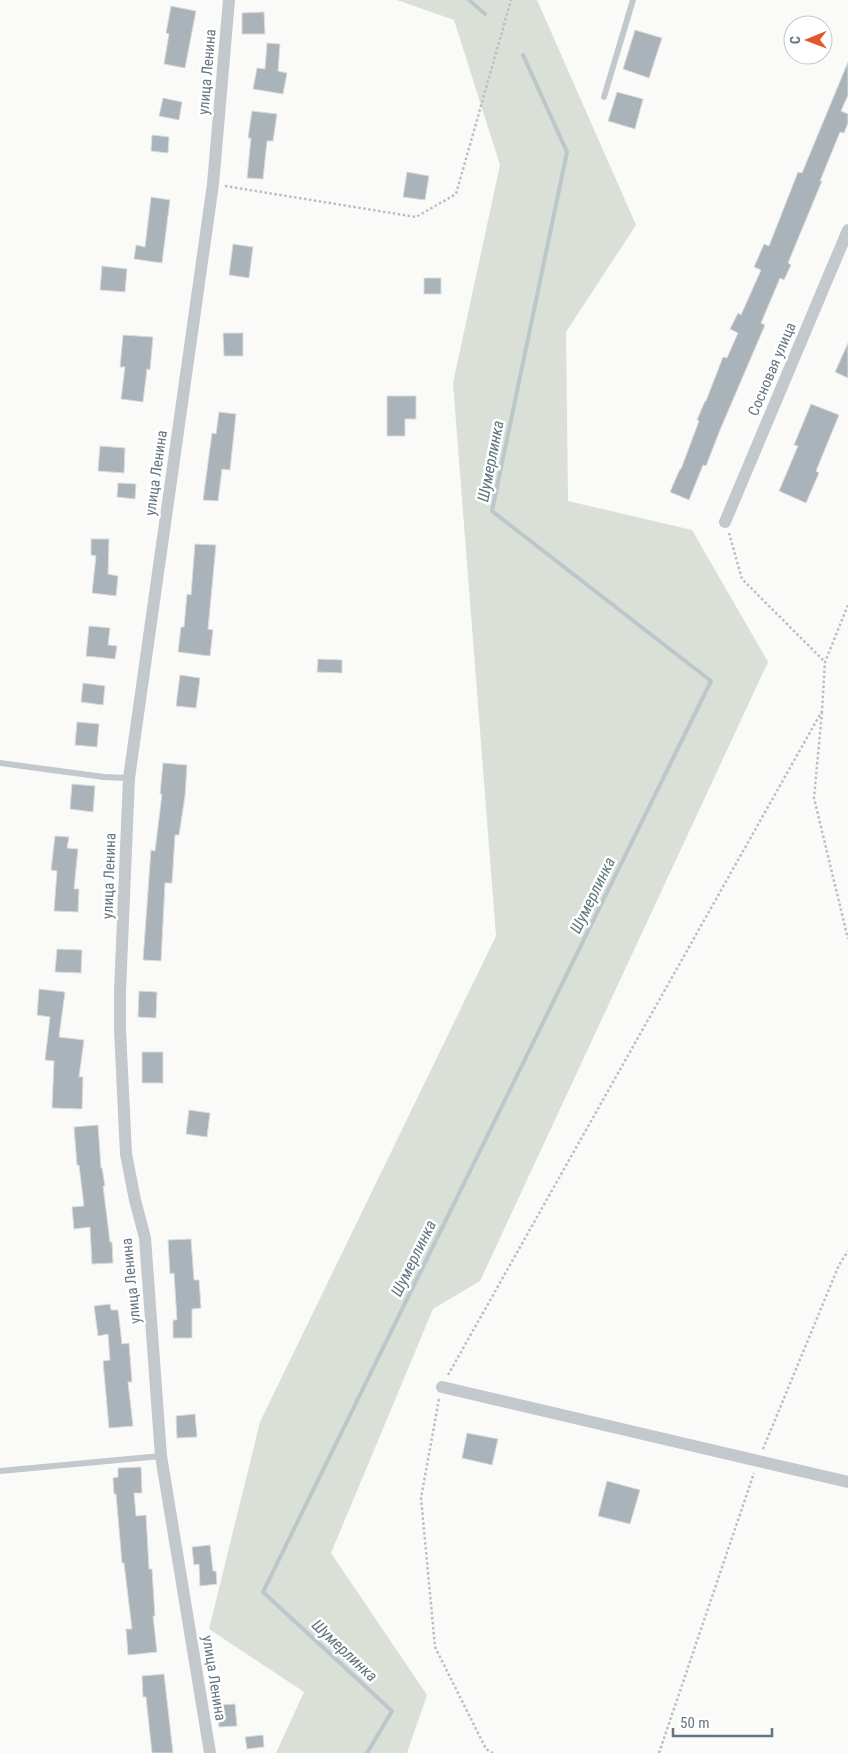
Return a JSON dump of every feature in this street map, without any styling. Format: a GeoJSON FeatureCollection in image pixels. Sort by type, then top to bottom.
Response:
{"type":"FeatureCollection","features":[{"type":"Feature","properties":{"kind":"street","name":"улица Ленина"},"geometry":{"type":"LineString","coordinates":[[210,1753],[161,1456],[145,1238],[126,1154],[120,1039],[120,991],[129,778],[214,184],[229,0]]}},
{"type":"Feature","properties":{"kind":"street","name":"Сосновая улица"},"geometry":{"type":"LineString","coordinates":[[725,522],[848,230]]}},
{"type":"Feature","properties":{"kind":"street"},"geometry":{"type":"LineString","coordinates":[[442,1387],[848,1482]]}},
{"type":"Feature","properties":{"kind":"lane"},"geometry":{"type":"LineString","coordinates":[[604,97],[633,0]]}},
{"type":"Feature","properties":{"kind":"lane"},"geometry":{"type":"LineString","coordinates":[[0,763],[104,777],[129,778]]}},
{"type":"Feature","properties":{"kind":"lane"},"geometry":{"type":"LineString","coordinates":[[0,1470],[161,1456]]}},
{"type":"Feature","properties":{"kind":"path"},"geometry":{"type":"LineString","coordinates":[[214,184],[416,217],[456,194],[512,0]]}},
{"type":"Feature","properties":{"kind":"path"},"geometry":{"type":"LineString","coordinates":[[725,522],[742,579],[825,662]]}},
{"type":"Feature","properties":{"kind":"path"},"geometry":{"type":"LineString","coordinates":[[848,605],[825,662],[814,798],[848,939]]}},
{"type":"Feature","properties":{"kind":"path"},"geometry":{"type":"LineString","coordinates":[[493,1753],[486,1749],[435,1647],[421,1498],[442,1387],[822,711]]}},
{"type":"Feature","properties":{"kind":"path"},"geometry":{"type":"LineString","coordinates":[[659,1753],[759,1461],[839,1265],[848,1251]]}},
{"type":"Feature","properties":{"kind":"shaded area"},"geometry":{"type":"Polygon","coordinates":[[[397,0],[537,0],[636,225],[566,332],[568,501],[692,530],[768,662],[480,1281],[433,1309],[331,1553],[427,1695],[407,1753],[276,1753],[304,1692],[209,1629],[260,1422],[496,936],[453,383],[500,165],[454,20],[397,0]]]}},
{"type":"Feature","properties":{"kind":"building"},"geometry":{"type":"Polygon","coordinates":[[[171,6],[196,11],[185,68],[164,64],[169,34],[166,33],[171,6]]]}},
{"type":"Feature","properties":{"kind":"building"},"geometry":{"type":"Polygon","coordinates":[[[264,12],[265,34],[242,34],[242,13],[264,12]]]}},
{"type":"Feature","properties":{"kind":"building"},"geometry":{"type":"Polygon","coordinates":[[[635,30],[662,38],[649,78],[623,69],[635,30]]]}},
{"type":"Feature","properties":{"kind":"building"},"geometry":{"type":"Polygon","coordinates":[[[267,43],[280,44],[278,71],[287,73],[283,94],[253,89],[257,68],[265,69],[267,43]]]}},
{"type":"Feature","properties":{"kind":"building"},"geometry":{"type":"Polygon","coordinates":[[[848,62],[848,95],[841,111],[848,114],[848,123],[844,133],[840,132],[788,263],[791,265],[784,280],[780,278],[761,323],[765,325],[706,466],[703,465],[689,500],[670,492],[681,469],[699,421],[697,420],[723,357],[727,358],[738,333],[730,329],[738,313],[741,315],[761,270],[754,267],[764,244],[769,246],[798,172],[802,173],[848,62]]]}},
{"type":"Feature","properties":{"kind":"building"},"geometry":{"type":"Polygon","coordinates":[[[617,92],[643,99],[635,129],[608,121],[617,92]]]}},
{"type":"Feature","properties":{"kind":"building"},"geometry":{"type":"Polygon","coordinates":[[[163,98],[182,102],[179,120],[159,116],[163,98]]]}},
{"type":"Feature","properties":{"kind":"building"},"geometry":{"type":"Polygon","coordinates":[[[252,111],[277,114],[273,141],[267,141],[263,179],[247,178],[251,138],[248,138],[252,111]]]}},
{"type":"Feature","properties":{"kind":"building"},"geometry":{"type":"Polygon","coordinates":[[[152,135],[169,137],[168,153],[151,151],[152,135]]]}},
{"type":"Feature","properties":{"kind":"building"},"geometry":{"type":"Polygon","coordinates":[[[407,172],[429,176],[425,200],[403,197],[407,172]]]}},
{"type":"Feature","properties":{"kind":"building"},"geometry":{"type":"Polygon","coordinates":[[[151,197],[170,200],[162,263],[134,259],[136,245],[145,247],[151,197]]]}},
{"type":"Feature","properties":{"kind":"building"},"geometry":{"type":"Polygon","coordinates":[[[233,244],[253,247],[249,278],[229,275],[233,244]]]}},
{"type":"Feature","properties":{"kind":"building"},"geometry":{"type":"Polygon","coordinates":[[[102,266],[127,269],[125,292],[100,290],[102,266]]]}},
{"type":"Feature","properties":{"kind":"building"},"geometry":{"type":"Polygon","coordinates":[[[424,278],[441,278],[441,294],[424,294],[424,278]]]}},
{"type":"Feature","properties":{"kind":"building"},"geometry":{"type":"Polygon","coordinates":[[[223,333],[243,333],[243,356],[224,356],[223,333]]]}},
{"type":"Feature","properties":{"kind":"building"},"geometry":{"type":"Polygon","coordinates":[[[123,335],[153,337],[150,370],[147,369],[143,402],[121,399],[125,367],[120,367],[123,335]]]}},
{"type":"Feature","properties":{"kind":"building"},"geometry":{"type":"Polygon","coordinates":[[[848,343],[848,378],[835,372],[848,343]]]}},
{"type":"Feature","properties":{"kind":"building"},"geometry":{"type":"Polygon","coordinates":[[[387,396],[416,396],[416,419],[405,419],[405,436],[387,436],[387,396]]]}},
{"type":"Feature","properties":{"kind":"building"},"geometry":{"type":"Polygon","coordinates":[[[811,404],[839,415],[816,471],[819,473],[806,503],[779,491],[798,446],[794,445],[811,404]]]}},
{"type":"Feature","properties":{"kind":"building"},"geometry":{"type":"Polygon","coordinates":[[[219,412],[236,414],[230,470],[222,469],[218,501],[203,500],[212,433],[216,434],[219,412]]]}},
{"type":"Feature","properties":{"kind":"building"},"geometry":{"type":"Polygon","coordinates":[[[100,446],[125,448],[124,473],[98,471],[100,446]]]}},
{"type":"Feature","properties":{"kind":"building"},"geometry":{"type":"Polygon","coordinates":[[[118,483],[136,484],[135,499],[117,497],[118,483]]]}},
{"type":"Feature","properties":{"kind":"building"},"geometry":{"type":"Polygon","coordinates":[[[91,539],[109,539],[108,574],[118,576],[116,596],[92,593],[96,556],[91,555],[91,539]]]}},
{"type":"Feature","properties":{"kind":"building"},"geometry":{"type":"Polygon","coordinates":[[[195,544],[216,545],[208,629],[213,630],[210,656],[178,652],[181,627],[184,627],[187,594],[191,595],[195,544]]]}},
{"type":"Feature","properties":{"kind":"building"},"geometry":{"type":"Polygon","coordinates":[[[89,626],[110,628],[108,645],[117,646],[115,659],[86,656],[89,626]]]}},
{"type":"Feature","properties":{"kind":"building"},"geometry":{"type":"Polygon","coordinates":[[[318,659],[342,660],[342,673],[317,672],[318,659]]]}},
{"type":"Feature","properties":{"kind":"building"},"geometry":{"type":"Polygon","coordinates":[[[180,675],[200,678],[196,708],[176,706],[180,675]]]}},
{"type":"Feature","properties":{"kind":"building"},"geometry":{"type":"Polygon","coordinates":[[[83,683],[105,686],[103,705],[81,702],[83,683]]]}},
{"type":"Feature","properties":{"kind":"building"},"geometry":{"type":"Polygon","coordinates":[[[77,722],[99,724],[97,747],[75,745],[77,722]]]}},
{"type":"Feature","properties":{"kind":"building"},"geometry":{"type":"Polygon","coordinates":[[[163,763],[187,765],[185,796],[179,835],[175,835],[172,883],[165,883],[161,961],[143,960],[151,850],[155,851],[162,794],[160,794],[163,763]]]}},
{"type":"Feature","properties":{"kind":"building"},"geometry":{"type":"Polygon","coordinates":[[[72,784],[95,786],[93,812],[70,809],[72,784]]]}},
{"type":"Feature","properties":{"kind":"building"},"geometry":{"type":"Polygon","coordinates":[[[55,836],[69,837],[67,848],[78,849],[74,889],[79,889],[78,912],[54,911],[57,871],[51,870],[55,836]]]}},
{"type":"Feature","properties":{"kind":"building"},"geometry":{"type":"Polygon","coordinates":[[[57,949],[82,950],[81,973],[55,972],[57,949]]]}},
{"type":"Feature","properties":{"kind":"building"},"geometry":{"type":"Polygon","coordinates":[[[39,989],[65,992],[59,1037],[84,1040],[79,1077],[83,1077],[82,1109],[52,1108],[54,1061],[45,1060],[50,1017],[37,1015],[39,989]]]}},
{"type":"Feature","properties":{"kind":"building"},"geometry":{"type":"Polygon","coordinates":[[[139,991],[157,992],[156,1018],[138,1017],[139,991]]]}},
{"type":"Feature","properties":{"kind":"building"},"geometry":{"type":"Polygon","coordinates":[[[142,1052],[163,1052],[163,1083],[142,1083],[142,1052]]]}},
{"type":"Feature","properties":{"kind":"building"},"geometry":{"type":"Polygon","coordinates":[[[189,1110],[210,1113],[207,1137],[186,1134],[189,1110]]]}},
{"type":"Feature","properties":{"kind":"building"},"geometry":{"type":"Polygon","coordinates":[[[98,1125],[101,1168],[105,1186],[103,1186],[110,1242],[112,1242],[113,1263],[92,1264],[90,1227],[74,1229],[72,1207],[84,1206],[79,1165],[77,1165],[74,1127],[98,1125]]]}},
{"type":"Feature","properties":{"kind":"building"},"geometry":{"type":"Polygon","coordinates":[[[191,1239],[194,1280],[199,1280],[201,1308],[192,1309],[192,1338],[173,1338],[173,1320],[177,1320],[174,1273],[170,1274],[168,1240],[191,1239]]]}},
{"type":"Feature","properties":{"kind":"building"},"geometry":{"type":"Polygon","coordinates":[[[110,1304],[111,1310],[118,1310],[122,1344],[129,1343],[132,1382],[128,1382],[133,1426],[109,1428],[103,1361],[110,1360],[108,1334],[98,1336],[94,1306],[110,1304]]]}},
{"type":"Feature","properties":{"kind":"building"},"geometry":{"type":"Polygon","coordinates":[[[195,1414],[197,1437],[177,1438],[176,1416],[195,1414]]]}},
{"type":"Feature","properties":{"kind":"building"},"geometry":{"type":"Polygon","coordinates":[[[467,1433],[498,1439],[492,1465],[462,1458],[467,1433]]]}},
{"type":"Feature","properties":{"kind":"building"},"geometry":{"type":"Polygon","coordinates":[[[141,1467],[142,1493],[134,1493],[136,1516],[146,1515],[149,1569],[152,1569],[155,1616],[153,1616],[157,1652],[128,1655],[126,1629],[132,1629],[124,1563],[122,1563],[113,1478],[118,1477],[118,1468],[141,1467]]]}},
{"type":"Feature","properties":{"kind":"building"},"geometry":{"type":"Polygon","coordinates":[[[607,1481],[640,1490],[630,1524],[598,1516],[607,1481]]]}},
{"type":"Feature","properties":{"kind":"building"},"geometry":{"type":"Polygon","coordinates":[[[210,1545],[213,1571],[216,1571],[217,1584],[200,1586],[199,1564],[194,1565],[192,1547],[210,1545]]]}},
{"type":"Feature","properties":{"kind":"building"},"geometry":{"type":"Polygon","coordinates":[[[164,1674],[173,1753],[152,1753],[146,1697],[143,1697],[142,1676],[164,1674]]]}},
{"type":"Feature","properties":{"kind":"building"},"geometry":{"type":"Polygon","coordinates":[[[235,1704],[237,1726],[219,1727],[217,1705],[235,1704]]]}},
{"type":"Feature","properties":{"kind":"building"},"geometry":{"type":"Polygon","coordinates":[[[263,1735],[264,1747],[247,1749],[245,1737],[263,1735]]]}},
{"type":"Feature","properties":{"kind":"waterway","name":"Шумерлинка"},"geometry":{"type":"LineString","coordinates":[[469,0],[485,14]]}},
{"type":"Feature","properties":{"kind":"waterway","name":"Шумерлинка"},"geometry":{"type":"LineString","coordinates":[[367,1753],[392,1711],[263,1592],[711,681],[492,511],[567,152],[523,55]]}}]}
